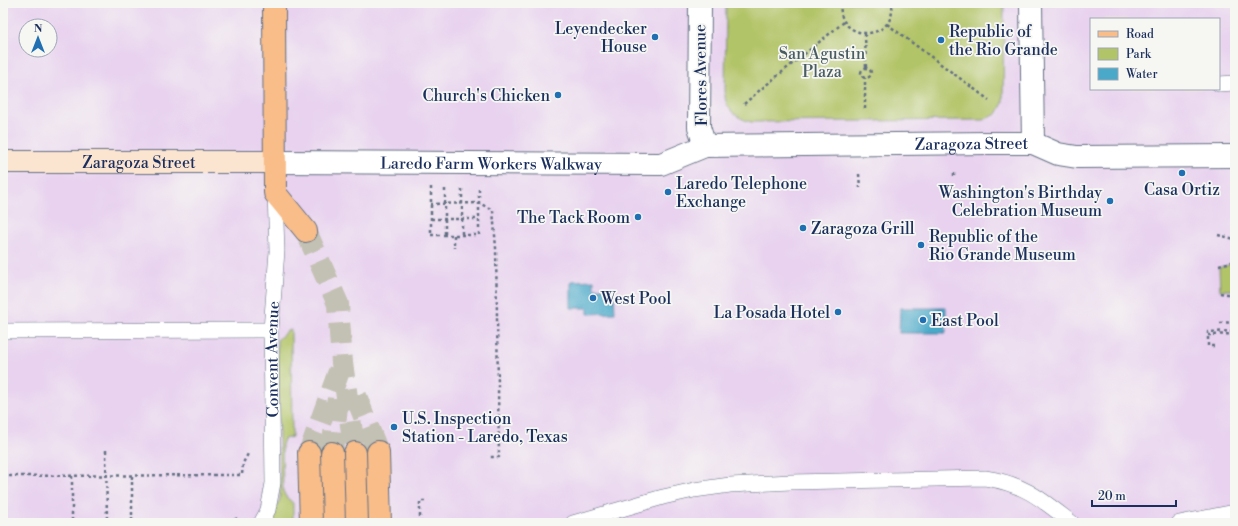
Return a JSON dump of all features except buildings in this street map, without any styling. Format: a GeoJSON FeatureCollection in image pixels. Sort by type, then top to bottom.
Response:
{"type":"FeatureCollection","features":[{"type":"Feature","properties":{"kind":"main road"},"geometry":{"type":"LineString","coordinates":[[274,3],[275,193],[306,231]]}},
{"type":"Feature","properties":{"kind":"main road"},"geometry":{"type":"LineString","coordinates":[[378,452],[380,523]]}},
{"type":"Feature","properties":{"kind":"main road"},"geometry":{"type":"LineString","coordinates":[[309,453],[311,523]]}},
{"type":"Feature","properties":{"kind":"main road"},"geometry":{"type":"LineString","coordinates":[[332,453],[334,523]]}},
{"type":"Feature","properties":{"kind":"main road"},"geometry":{"type":"LineString","coordinates":[[355,453],[357,523]]}},
{"type":"Feature","properties":{"kind":"street","name":"Flores Avenue"},"geometry":{"type":"LineString","coordinates":[[700,3],[699,127],[705,146]]}},
{"type":"Feature","properties":{"kind":"street"},"geometry":{"type":"LineString","coordinates":[[1031,3],[1033,143]]}},
{"type":"Feature","properties":{"kind":"street","name":"Zaragoza Street"},"geometry":{"type":"LineString","coordinates":[[705,146],[1033,143],[1058,154],[1077,157],[1235,156]]}},
{"type":"Feature","properties":{"kind":"street","name":"Laredo Farm Workers Walkway"},"geometry":{"type":"LineString","coordinates":[[275,162],[661,164],[705,146]]}},
{"type":"Feature","properties":{"kind":"street","name":"Zaragoza Street"},"geometry":{"type":"LineString","coordinates":[[3,162],[275,162]]}},
{"type":"Feature","properties":{"kind":"lane"},"geometry":{"type":"LineString","coordinates":[[1220,84],[1235,84]]}},
{"type":"Feature","properties":{"kind":"lane","name":"Convent Avenue"},"geometry":{"type":"LineString","coordinates":[[261,523],[268,510],[273,483],[271,330],[277,251],[275,193]]}},
{"type":"Feature","properties":{"kind":"lane"},"geometry":{"type":"LineString","coordinates":[[3,331],[271,330]]}},
{"type":"Feature","properties":{"kind":"lane"},"geometry":{"type":"LineString","coordinates":[[572,523],[663,497],[730,485],[791,482],[985,478],[1006,482],[1025,489],[1072,523]]}},
{"type":"Feature","properties":{"kind":"lane"},"geometry":{"type":"LineString","coordinates":[[1179,523],[1213,520],[1235,512]]}},
{"type":"Feature","properties":{"kind":"path"},"geometry":{"type":"LineString","coordinates":[[841,3],[840,11],[844,22],[853,30],[865,34],[877,32],[886,24],[892,14],[892,3]]}},
{"type":"Feature","properties":{"kind":"path"},"geometry":{"type":"LineString","coordinates":[[744,104],[844,22]]}},
{"type":"Feature","properties":{"kind":"path"},"geometry":{"type":"LineString","coordinates":[[886,24],[989,100]]}},
{"type":"Feature","properties":{"kind":"path"},"geometry":{"type":"LineString","coordinates":[[865,34],[866,68]]}},
{"type":"Feature","properties":{"kind":"path"},"geometry":{"type":"LineString","coordinates":[[865,109],[865,78],[862,77],[860,72],[862,69],[866,68]]}},
{"type":"Feature","properties":{"kind":"path"},"geometry":{"type":"LineString","coordinates":[[865,78],[869,77],[871,72],[870,69],[866,68]]}},
{"type":"Feature","properties":{"kind":"path"},"geometry":{"type":"LineString","coordinates":[[431,163],[431,235],[479,235],[478,163]]}},
{"type":"Feature","properties":{"kind":"path"},"geometry":{"type":"LineString","coordinates":[[954,172],[954,180]]}},
{"type":"Feature","properties":{"kind":"path"},"geometry":{"type":"LineString","coordinates":[[859,174],[860,188]]}},
{"type":"Feature","properties":{"kind":"path"},"geometry":{"type":"LineString","coordinates":[[445,186],[445,235]]}},
{"type":"Feature","properties":{"kind":"path"},"geometry":{"type":"LineString","coordinates":[[462,186],[462,235]]}},
{"type":"Feature","properties":{"kind":"path"},"geometry":{"type":"LineString","coordinates":[[431,204],[479,203],[493,210],[496,248],[498,456],[490,456]]}},
{"type":"Feature","properties":{"kind":"path"},"geometry":{"type":"LineString","coordinates":[[431,219],[479,219]]}},
{"type":"Feature","properties":{"kind":"path"},"geometry":{"type":"LineString","coordinates":[[454,235],[454,248]]}},
{"type":"Feature","properties":{"kind":"path"},"geometry":{"type":"LineString","coordinates":[[1218,235],[1234,239],[1235,242]]}},
{"type":"Feature","properties":{"kind":"path"},"geometry":{"type":"LineString","coordinates":[[1219,265],[1232,262],[1235,258]]}},
{"type":"Feature","properties":{"kind":"path"},"geometry":{"type":"LineString","coordinates":[[1220,293],[1235,295]]}},
{"type":"Feature","properties":{"kind":"path"},"geometry":{"type":"LineString","coordinates":[[1220,323],[1235,322]]}},
{"type":"Feature","properties":{"kind":"path"},"geometry":{"type":"LineString","coordinates":[[1214,346],[1208,346],[1208,332],[1235,333]]}},
{"type":"Feature","properties":{"kind":"path"},"geometry":{"type":"LineString","coordinates":[[3,476],[242,475],[243,463],[253,447]]}},
{"type":"Feature","properties":{"kind":"path"},"geometry":{"type":"LineString","coordinates":[[106,450],[107,523]]}},
{"type":"Feature","properties":{"kind":"path"},"geometry":{"type":"LineString","coordinates":[[72,476],[72,523]]}},
{"type":"Feature","properties":{"kind":"path"},"geometry":{"type":"LineString","coordinates":[[132,476],[132,523]]}},
{"type":"Feature","properties":{"kind":"path"},"geometry":{"type":"LineString","coordinates":[[420,523],[420,502],[425,501]]}},
{"type":"Feature","properties":{"kind":"shaded area"},"geometry":{"type":"Polygon","coordinates":[[[3,3],[1235,3],[1235,523],[3,523],[3,3]]]}},
{"type":"Feature","properties":{"kind":"green space","name":"San Agustin Plaza"},"geometry":{"type":"Polygon","coordinates":[[[726,3],[1004,3],[1003,103],[997,114],[983,120],[751,122],[737,116],[730,110],[726,102],[726,3]]]}},
{"type":"Feature","properties":{"kind":"green space"},"geometry":{"type":"Polygon","coordinates":[[[1235,260],[1235,290],[1220,290],[1219,268],[1231,264],[1235,260]]]}},
{"type":"Feature","properties":{"kind":"green space"},"geometry":{"type":"Polygon","coordinates":[[[291,330],[292,437],[284,439],[282,445],[283,491],[286,497],[293,503],[293,523],[271,523],[280,499],[277,340],[287,331],[291,330]]]}},
{"type":"Feature","properties":{"kind":"water","name":"West Pool"},"geometry":{"type":"Polygon","coordinates":[[[594,280],[594,288],[614,288],[615,313],[588,314],[588,308],[571,308],[571,281],[594,280]]]}},
{"type":"Feature","properties":{"kind":"water","name":"East Pool"},"geometry":{"type":"Polygon","coordinates":[[[900,308],[946,308],[946,333],[899,333],[900,308]]]}},
{"type":"Feature","properties":{"kind":"tunnel"},"geometry":{"type":"LineString","coordinates":[[306,231],[338,304],[342,363],[355,453]]}},
{"type":"Feature","properties":{"kind":"tunnel"},"geometry":{"type":"LineString","coordinates":[[309,453],[341,366]]}},
{"type":"Feature","properties":{"kind":"tunnel"},"geometry":{"type":"LineString","coordinates":[[356,396],[378,452]]}},
{"type":"Feature","properties":{"kind":"tunnel"},"geometry":{"type":"LineString","coordinates":[[332,453],[338,398]]}},
{"type":"Feature","properties":{"kind":"place","name":"Leyendecker House"},"geometry":{"type":"Point","coordinates":[655,37]}},
{"type":"Feature","properties":{"kind":"place","name":"Republic of the Rio Grande"},"geometry":{"type":"Point","coordinates":[941,40]}},
{"type":"Feature","properties":{"kind":"place","name":"Church's Chicken"},"geometry":{"type":"Point","coordinates":[558,95]}},
{"type":"Feature","properties":{"kind":"place","name":"Casa Ortiz"},"geometry":{"type":"Point","coordinates":[1182,173]}},
{"type":"Feature","properties":{"kind":"place","name":"Laredo Telephone Exchange"},"geometry":{"type":"Point","coordinates":[668,192]}},
{"type":"Feature","properties":{"kind":"place","name":"Washington's Birthday Celebration Museum"},"geometry":{"type":"Point","coordinates":[1110,201]}},
{"type":"Feature","properties":{"kind":"place","name":"The Tack Room"},"geometry":{"type":"Point","coordinates":[638,217]}},
{"type":"Feature","properties":{"kind":"place","name":"Zaragoza Grill"},"geometry":{"type":"Point","coordinates":[803,228]}},
{"type":"Feature","properties":{"kind":"place","name":"Republic of the Rio Grande Museum"},"geometry":{"type":"Point","coordinates":[921,245]}},
{"type":"Feature","properties":{"kind":"place","name":"West Pool"},"geometry":{"type":"Point","coordinates":[593,298]}},
{"type":"Feature","properties":{"kind":"place","name":"La Posada Hotel"},"geometry":{"type":"Point","coordinates":[838,312]}},
{"type":"Feature","properties":{"kind":"place","name":"East Pool"},"geometry":{"type":"Point","coordinates":[923,320]}},
{"type":"Feature","properties":{"kind":"place","name":"U.S. Inspection Station - Laredo, Texas"},"geometry":{"type":"Point","coordinates":[394,427]}}]}
